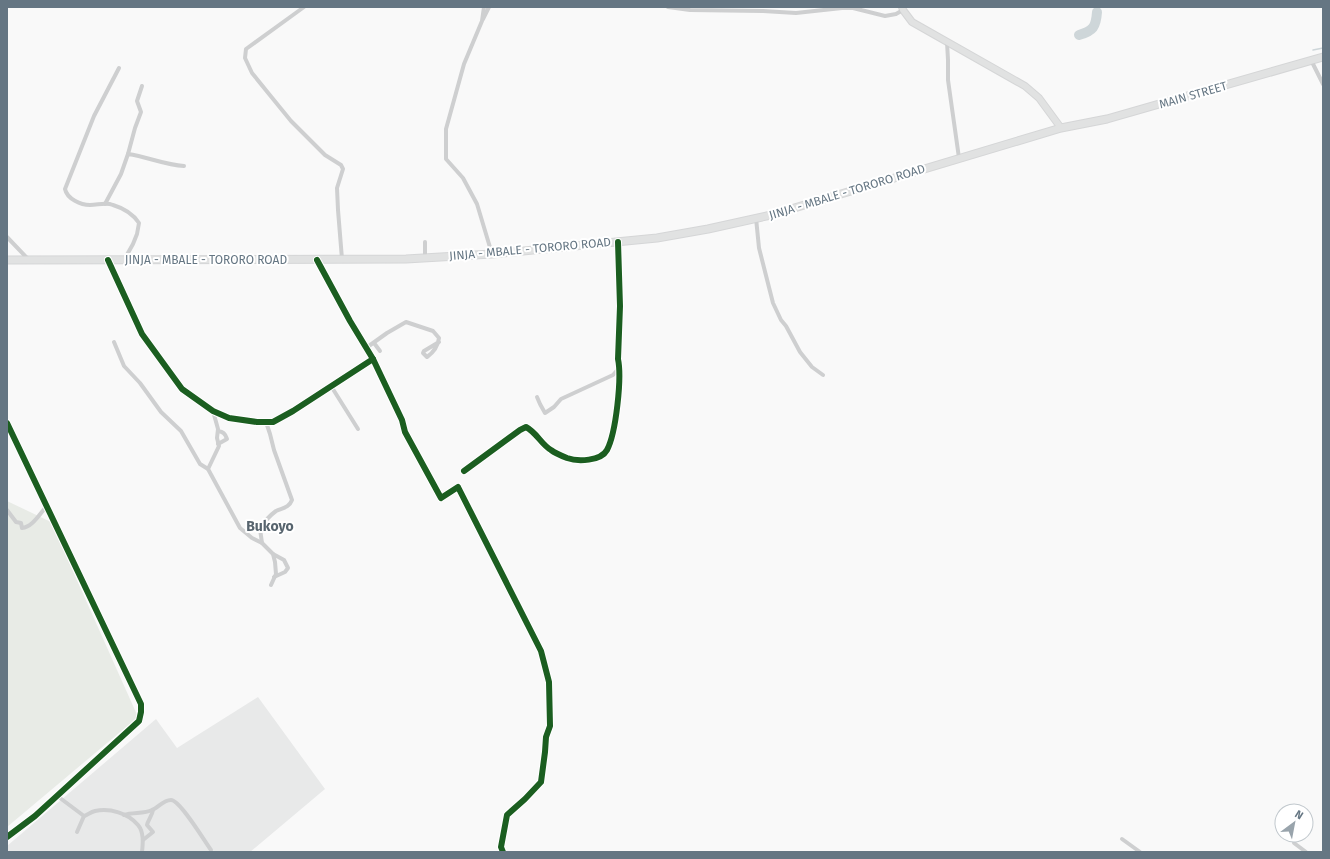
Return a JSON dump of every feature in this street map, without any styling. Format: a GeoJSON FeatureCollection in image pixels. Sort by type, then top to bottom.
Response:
{"type":"FeatureCollection","features":[{"type":"Feature","properties":{"kind":"main road"},"geometry":{"type":"LineString","coordinates":[[903,9],[912,22],[1025,86],[1039,98],[1061,128]]}},
{"type":"Feature","properties":{"kind":"main road","name":"MAIN STREET"},"geometry":{"type":"LineString","coordinates":[[1061,128],[1108,119],[1323,57]]}},
{"type":"Feature","properties":{"kind":"main road","name":"JINJA - MBALE - TORORO ROAD"},"geometry":{"type":"LineString","coordinates":[[7,260],[342,260],[425,258],[492,254],[663,237],[708,229],[778,213],[1061,128]]}},
{"type":"Feature","properties":{"kind":"street"},"geometry":{"type":"LineString","coordinates":[[304,7],[246,49],[245,58],[252,73],[291,120],[325,155],[342,165],[344,169],[337,188],[342,260]]}},
{"type":"Feature","properties":{"kind":"street"},"geometry":{"type":"LineString","coordinates":[[482,21],[484,7]]}},
{"type":"Feature","properties":{"kind":"street"},"geometry":{"type":"LineString","coordinates":[[489,7],[464,64],[446,129],[446,159],[463,178],[476,204],[492,254]]}},
{"type":"Feature","properties":{"kind":"street"},"geometry":{"type":"LineString","coordinates":[[668,7],[690,10],[796,13],[853,8],[885,16],[896,14],[903,9]]}},
{"type":"Feature","properties":{"kind":"street"},"geometry":{"type":"LineString","coordinates":[[947,42],[948,80],[959,158]]}},
{"type":"Feature","properties":{"kind":"street"},"geometry":{"type":"LineString","coordinates":[[1311,60],[1323,84]]}},
{"type":"Feature","properties":{"kind":"street"},"geometry":{"type":"LineString","coordinates":[[119,68],[94,116],[66,189],[66,194],[69,198],[88,205],[112,204],[134,216],[139,223],[137,234],[124,260]]}},
{"type":"Feature","properties":{"kind":"street"},"geometry":{"type":"LineString","coordinates":[[105,204],[121,174],[128,154],[141,112],[137,101],[142,86]]}},
{"type":"Feature","properties":{"kind":"street"},"geometry":{"type":"LineString","coordinates":[[128,154],[143,156],[173,166],[184,166]]}},
{"type":"Feature","properties":{"kind":"street"},"geometry":{"type":"LineString","coordinates":[[756,218],[760,248],[773,303],[800,352],[812,367],[823,375]]}},
{"type":"Feature","properties":{"kind":"street"},"geometry":{"type":"LineString","coordinates":[[7,237],[28,260]]}},
{"type":"Feature","properties":{"kind":"street"},"geometry":{"type":"LineString","coordinates":[[425,242],[425,258]]}},
{"type":"Feature","properties":{"kind":"street"},"geometry":{"type":"LineString","coordinates":[[464,471],[526,427],[533,431],[551,450],[569,458],[584,461],[598,457],[607,451],[617,404],[620,367],[618,346],[620,306],[618,242]]}},
{"type":"Feature","properties":{"kind":"street"},"geometry":{"type":"LineString","coordinates":[[108,260],[142,334],[182,389],[213,411],[229,418],[257,422],[273,422],[292,412],[374,359]]}},
{"type":"Feature","properties":{"kind":"street"},"geometry":{"type":"LineString","coordinates":[[317,260],[350,321],[374,359],[402,420],[405,432],[441,498],[458,487],[541,651],[549,682],[550,726],[546,737],[541,782],[507,815],[501,847],[503,852]]}},
{"type":"Feature","properties":{"kind":"street"},"geometry":{"type":"LineString","coordinates":[[366,348],[406,322],[433,331],[439,338],[439,342]]}},
{"type":"Feature","properties":{"kind":"street"},"geometry":{"type":"LineString","coordinates":[[114,342],[124,366],[140,383],[161,412],[181,431],[200,464],[208,469],[240,528],[252,538],[262,543],[272,554],[284,560],[288,568],[285,572],[274,577]]}},
{"type":"Feature","properties":{"kind":"street"},"geometry":{"type":"LineString","coordinates":[[374,342],[380,351]]}},
{"type":"Feature","properties":{"kind":"street"},"geometry":{"type":"LineString","coordinates":[[537,397],[545,413],[554,407],[561,399],[613,375],[620,367]]}},
{"type":"Feature","properties":{"kind":"street"},"geometry":{"type":"LineString","coordinates":[[331,386],[358,429]]}},
{"type":"Feature","properties":{"kind":"street"},"geometry":{"type":"LineString","coordinates":[[208,469],[218,444],[218,431],[213,411]]}},
{"type":"Feature","properties":{"kind":"street"},"geometry":{"type":"LineString","coordinates":[[262,543],[260,529],[265,520],[276,511],[287,506],[292,500],[274,450],[266,422]]}},
{"type":"Feature","properties":{"kind":"street"},"geometry":{"type":"LineString","coordinates":[[7,423],[141,704],[139,721],[56,795],[35,816],[7,837]]}},
{"type":"Feature","properties":{"kind":"street"},"geometry":{"type":"LineString","coordinates":[[218,431],[222,431],[227,439],[218,444]]}},
{"type":"Feature","properties":{"kind":"street"},"geometry":{"type":"LineString","coordinates":[[7,510],[16,522],[20,522],[22,528],[33,522],[47,506]]}},
{"type":"Feature","properties":{"kind":"street"},"geometry":{"type":"LineString","coordinates":[[272,554],[275,562],[276,574],[272,585]]}},
{"type":"Feature","properties":{"kind":"street"},"geometry":{"type":"LineString","coordinates":[[56,795],[84,816]]}},
{"type":"Feature","properties":{"kind":"street"},"geometry":{"type":"LineString","coordinates":[[124,815],[132,812],[151,811],[164,802],[170,800],[173,801],[191,821],[211,850]]}},
{"type":"Feature","properties":{"kind":"street"},"geometry":{"type":"LineString","coordinates":[[143,840],[154,832],[147,826],[153,810]]}},
{"type":"Feature","properties":{"kind":"street"},"geometry":{"type":"LineString","coordinates":[[77,832],[84,816],[94,811],[114,811],[128,817],[138,825],[143,840],[142,852]]}},
{"type":"Feature","properties":{"kind":"street"},"geometry":{"type":"LineString","coordinates":[[1122,839],[1140,852]]}},
{"type":"Feature","properties":{"kind":"street"},"geometry":{"type":"LineString","coordinates":[[1294,843],[1306,852]]}},
{"type":"Feature","properties":{"kind":"shaded area"},"geometry":{"type":"Polygon","coordinates":[[[7,501],[51,522],[138,717],[7,827],[7,501]]]}},
{"type":"Feature","properties":{"kind":"shaded area"},"geometry":{"type":"Polygon","coordinates":[[[258,697],[325,789],[250,852],[7,852],[7,846],[156,719],[177,748],[258,697]]]}},
{"type":"Feature","properties":{"kind":"waterway"},"geometry":{"type":"LineString","coordinates":[[1079,35],[1088,32],[1093,28],[1095,25],[1097,12]]}},
{"type":"Feature","properties":{"kind":"waterway"},"geometry":{"type":"LineString","coordinates":[[1313,50],[1323,48]]}},
{"type":"Feature","properties":{"kind":"cycle path"},"geometry":{"type":"LineString","coordinates":[[464,471],[526,427],[533,432],[544,445],[567,458],[589,460],[604,454],[607,450],[613,431],[619,392],[618,359],[620,306],[618,242]]}},
{"type":"Feature","properties":{"kind":"cycle path"},"geometry":{"type":"LineString","coordinates":[[108,260],[142,334],[182,389],[213,411],[229,418],[257,422],[273,422],[293,411],[373,359]]}},
{"type":"Feature","properties":{"kind":"cycle path"},"geometry":{"type":"LineString","coordinates":[[317,260],[350,321],[373,359],[402,420],[405,432],[441,498],[458,487],[541,651],[549,682],[550,726],[546,737],[541,782],[507,815],[501,847],[503,852]]}},
{"type":"Feature","properties":{"kind":"cycle path"},"geometry":{"type":"LineString","coordinates":[[7,423],[141,704],[139,721],[35,816],[7,837]]}},
{"type":"Feature","properties":{"kind":"district","name":"Bukoyo"},"geometry":{"type":"Point","coordinates":[270,526]}}]}
